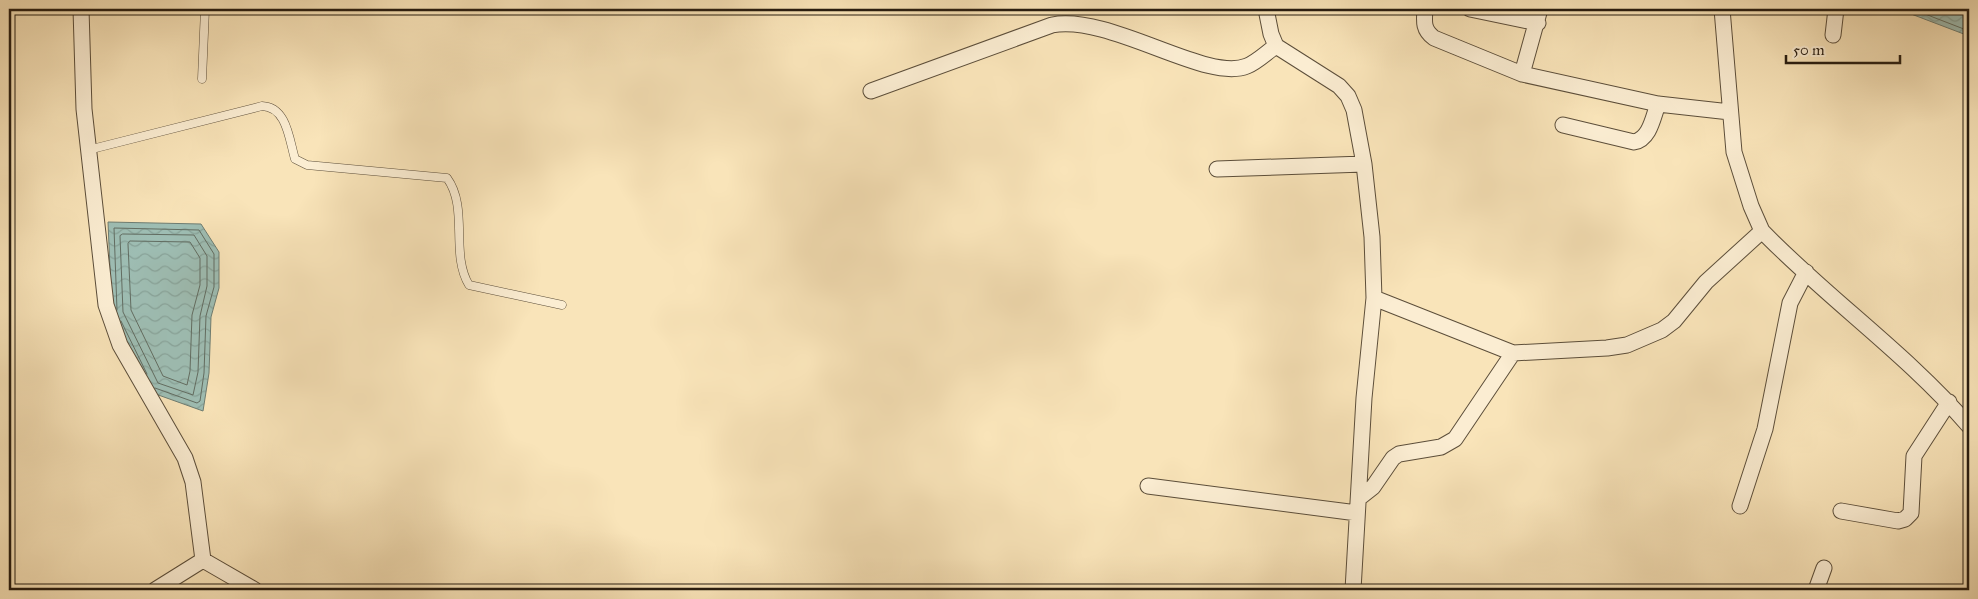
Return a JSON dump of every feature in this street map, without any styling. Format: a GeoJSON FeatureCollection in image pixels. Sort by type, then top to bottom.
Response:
{"type":"FeatureCollection","features":[{"type":"Feature","properties":{"kind":"street"},"geometry":{"type":"LineString","coordinates":[[81,9],[84,109],[106,306],[120,345],[185,458],[194,490],[203,560]]}},
{"type":"Feature","properties":{"kind":"street"},"geometry":{"type":"LineString","coordinates":[[1266,9],[1270,34],[1276,46],[1287,55],[1339,86],[1348,96],[1354,110],[1364,164],[1372,237],[1374,298],[1364,398],[1353,590]]}},
{"type":"Feature","properties":{"kind":"street"},"geometry":{"type":"LineString","coordinates":[[1425,9],[1424,25],[1427,33],[1434,38],[1522,74],[1658,104],[1730,112]]}},
{"type":"Feature","properties":{"kind":"street"},"geometry":{"type":"LineString","coordinates":[[1470,9],[1539,16],[1522,74]]}},
{"type":"Feature","properties":{"kind":"street"},"geometry":{"type":"LineString","coordinates":[[1722,9],[1734,152],[1751,206],[1762,231],[1948,402],[1969,426]]}},
{"type":"Feature","properties":{"kind":"street"},"geometry":{"type":"LineString","coordinates":[[1833,35],[1836,9]]}},
{"type":"Feature","properties":{"kind":"street"},"geometry":{"type":"LineString","coordinates":[[871,91],[1067,22],[1132,38],[1216,68],[1232,69],[1248,66],[1276,46]]}},
{"type":"Feature","properties":{"kind":"street"},"geometry":{"type":"LineString","coordinates":[[1563,125],[1634,142],[1647,134],[1658,104]]}},
{"type":"Feature","properties":{"kind":"street"},"geometry":{"type":"LineString","coordinates":[[1217,168],[1364,164]]}},
{"type":"Feature","properties":{"kind":"street"},"geometry":{"type":"LineString","coordinates":[[1374,298],[1513,353],[1607,348],[1627,345],[1662,330],[1674,321],[1706,282],[1762,231]]}},
{"type":"Feature","properties":{"kind":"street"},"geometry":{"type":"LineString","coordinates":[[1740,506],[1771,406],[1790,304],[1806,272]]}},
{"type":"Feature","properties":{"kind":"street"},"geometry":{"type":"LineString","coordinates":[[1358,506],[1393,458],[1399,454],[1441,447],[1454,439],[1513,353]]}},
{"type":"Feature","properties":{"kind":"street"},"geometry":{"type":"LineString","coordinates":[[1841,511],[1898,521],[1905,519],[1911,513],[1914,456],[1948,402]]}},
{"type":"Feature","properties":{"kind":"street"},"geometry":{"type":"LineString","coordinates":[[1148,486],[1358,506]]}},
{"type":"Feature","properties":{"kind":"street"},"geometry":{"type":"LineString","coordinates":[[155,590],[203,560]]}},
{"type":"Feature","properties":{"kind":"street"},"geometry":{"type":"LineString","coordinates":[[203,560],[255,590]]}},
{"type":"Feature","properties":{"kind":"street"},"geometry":{"type":"LineString","coordinates":[[1816,590],[1824,568]]}},
{"type":"Feature","properties":{"kind":"lane"},"geometry":{"type":"LineString","coordinates":[[202,80],[205,9]]}},
{"type":"Feature","properties":{"kind":"lane"},"geometry":{"type":"LineString","coordinates":[[88,150],[262,106],[270,106],[282,114],[295,159],[299,162],[307,165],[447,178],[455,192],[463,270],[469,285],[562,305]]}},
{"type":"Feature","properties":{"kind":"water"},"geometry":{"type":"Polygon","coordinates":[[[1898,9],[1969,9],[1969,36],[1898,9]]]}},
{"type":"Feature","properties":{"kind":"water"},"geometry":{"type":"Polygon","coordinates":[[[108,222],[201,224],[219,252],[219,288],[211,317],[209,373],[203,411],[150,392],[112,315],[108,222]]]}}]}
